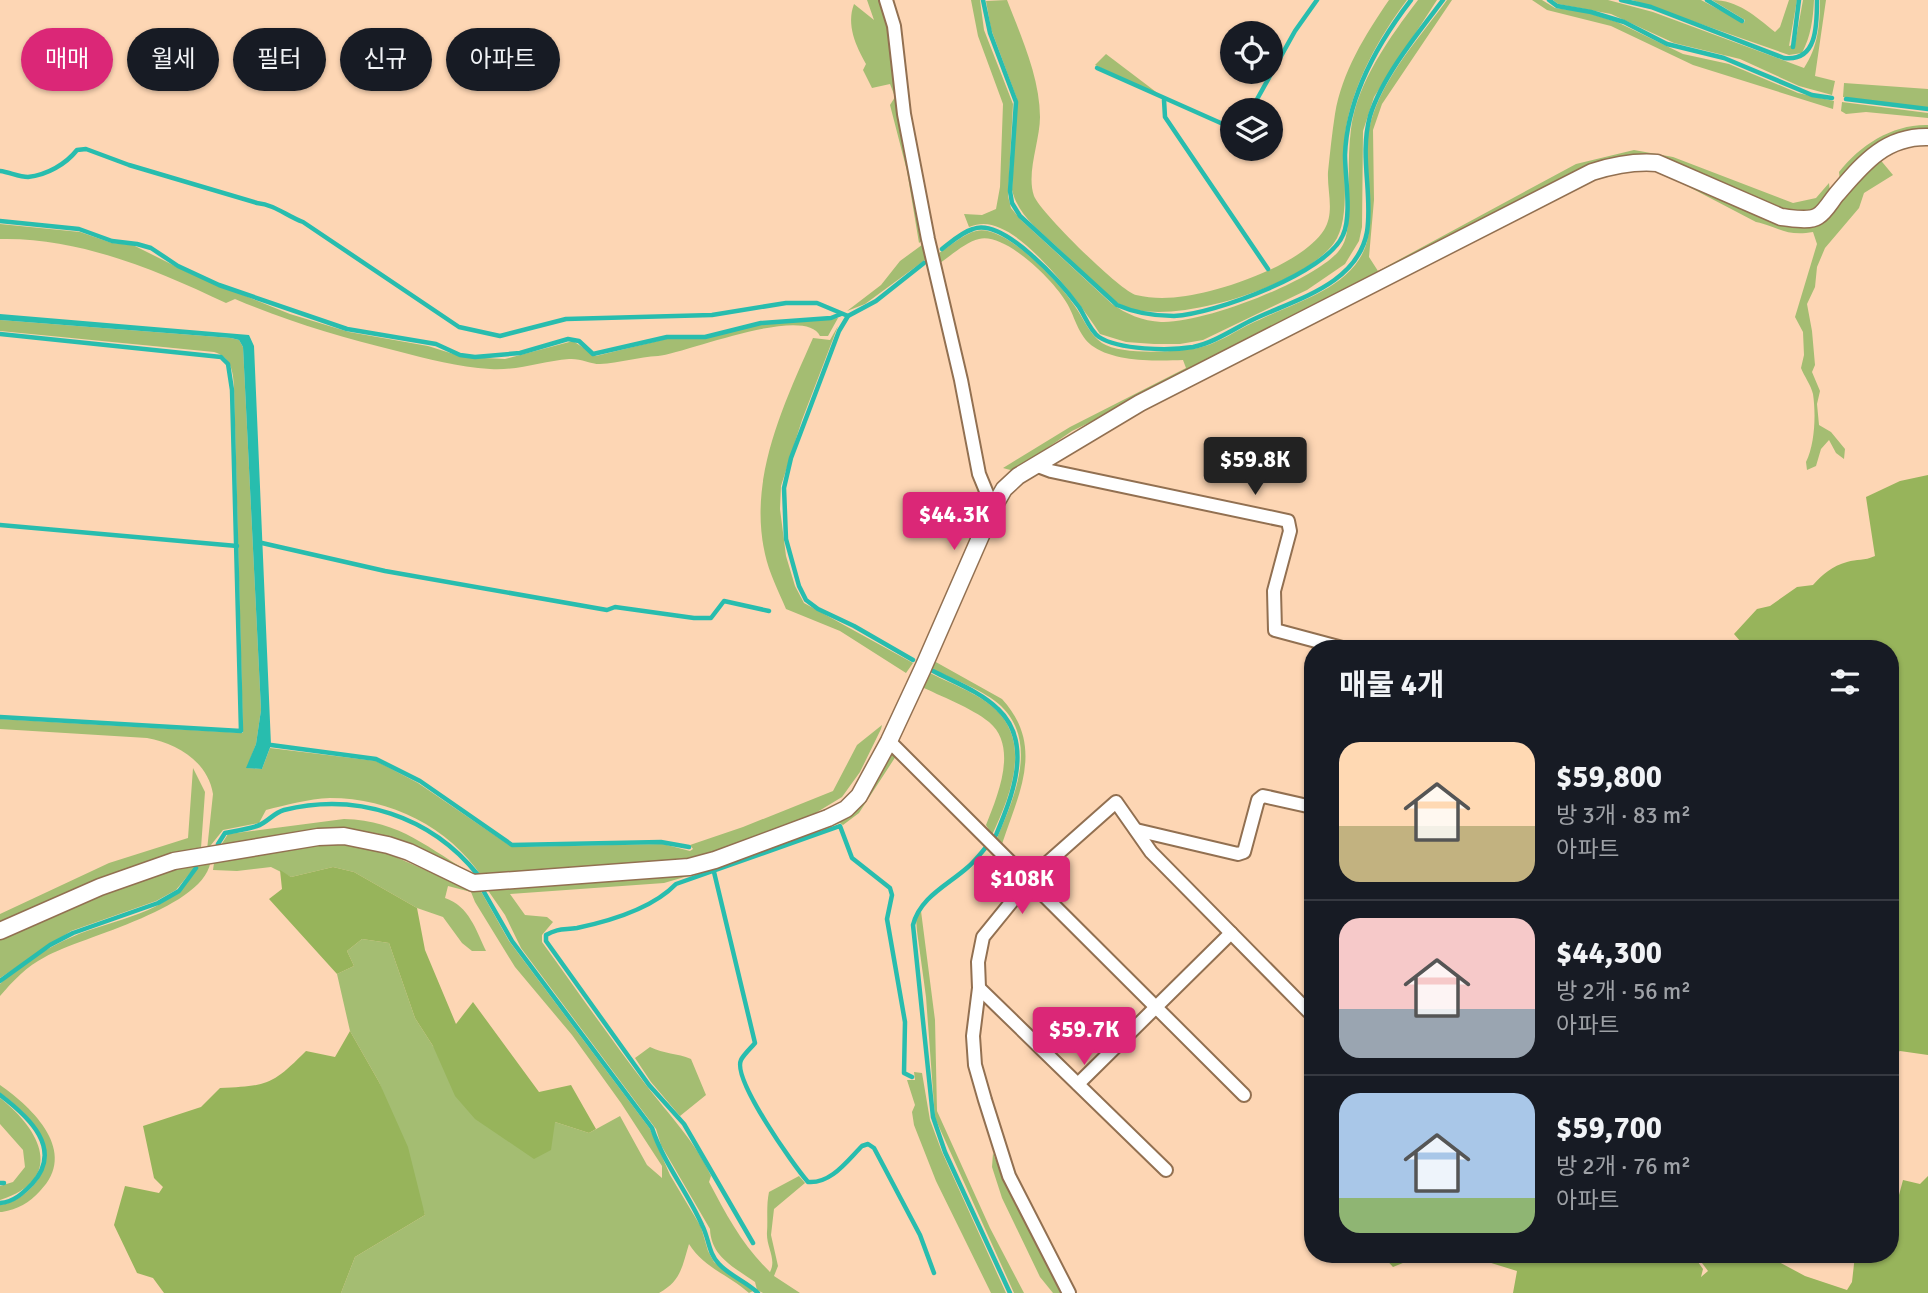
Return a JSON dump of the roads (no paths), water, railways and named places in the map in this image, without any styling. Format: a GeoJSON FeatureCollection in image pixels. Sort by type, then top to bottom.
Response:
{"type":"FeatureCollection","features":[{"type":"Feature","properties":{"kind":"street"},"geometry":{"type":"LineString","coordinates":[[886,0],[894,26],[904,114],[928,239],[961,380],[979,474],[993,508]]}},
{"type":"Feature","properties":{"kind":"street"},"geometry":{"type":"LineString","coordinates":[[0,931],[100,887],[174,861],[318,837],[344,836],[388,845],[410,852],[473,883],[688,867],[715,860],[846,809],[859,796],[889,741],[993,508],[1004,489],[1035,464],[1140,403],[1592,172],[1628,163],[1657,163],[1781,217],[1801,219],[1818,216],[1864,162],[1879,150],[1892,142],[1928,137]]}},
{"type":"Feature","properties":{"kind":"street"},"geometry":{"type":"LineString","coordinates":[[1035,464],[1051,471],[1288,521],[1290,531],[1274,591],[1275,630],[1312,640]]}},
{"type":"Feature","properties":{"kind":"street"},"geometry":{"type":"LineString","coordinates":[[889,741],[1244,1095]]}},
{"type":"Feature","properties":{"kind":"street"},"geometry":{"type":"LineString","coordinates":[[1136,830],[1238,854],[1244,852],[1258,800],[1263,796],[1304,805]]}},
{"type":"Feature","properties":{"kind":"street"},"geometry":{"type":"LineString","coordinates":[[1069,1293],[1009,1176],[975,1065],[973,1036],[979,988],[978,962],[984,937],[1030,880],[1116,802],[1151,852],[1304,1007]]}},
{"type":"Feature","properties":{"kind":"street"},"geometry":{"type":"LineString","coordinates":[[1078,1084],[1231,933]]}},
{"type":"Feature","properties":{"kind":"street"},"geometry":{"type":"LineString","coordinates":[[979,988],[1166,1170]]}},
{"type":"Feature","properties":{"kind":"water"},"geometry":{"type":"Polygon","coordinates":[[[0,314],[249,335],[254,346],[271,745],[262,769],[246,768],[256,744],[261,710],[243,347],[239,340],[0,320],[0,314]]]}},
{"type":"Feature","properties":{"kind":"waterway"},"geometry":{"type":"LineString","coordinates":[[983,0],[990,33],[1016,102],[1010,191],[1012,203],[1020,216],[1117,305],[1145,314],[1174,316],[1215,308],[1268,289],[1293,277],[1333,249],[1346,227],[1345,155],[1351,113],[1376,54],[1411,0]]}},
{"type":"Feature","properties":{"kind":"waterway"},"geometry":{"type":"LineString","coordinates":[[1258,98],[1295,31],[1317,0]]}},
{"type":"Feature","properties":{"kind":"waterway"},"geometry":{"type":"LineString","coordinates":[[942,249],[973,229],[986,228],[1000,233],[1016,242],[1060,283],[1099,337],[1131,347],[1193,347],[1303,298],[1337,278],[1361,250],[1368,218],[1366,146],[1370,116],[1392,71],[1443,0]]}},
{"type":"Feature","properties":{"kind":"waterway"},"geometry":{"type":"LineString","coordinates":[[1549,0],[1557,6],[1624,22],[1667,44],[1724,58],[1812,95],[1832,98]]}},
{"type":"Feature","properties":{"kind":"waterway"},"geometry":{"type":"LineString","coordinates":[[1621,0],[1651,7],[1784,58],[1795,58],[1809,48],[1815,31],[1817,0]]}},
{"type":"Feature","properties":{"kind":"waterway"},"geometry":{"type":"LineString","coordinates":[[1707,0],[1742,21]]}},
{"type":"Feature","properties":{"kind":"waterway"},"geometry":{"type":"LineString","coordinates":[[1793,47],[1799,0]]}},
{"type":"Feature","properties":{"kind":"waterway"},"geometry":{"type":"LineString","coordinates":[[1097,68],[1220,123]]}},
{"type":"Feature","properties":{"kind":"waterway"},"geometry":{"type":"LineString","coordinates":[[1846,99],[1928,109]]}},
{"type":"Feature","properties":{"kind":"waterway"},"geometry":{"type":"LineString","coordinates":[[1164,100],[1165,117],[1268,269]]}},
{"type":"Feature","properties":{"kind":"waterway"},"geometry":{"type":"LineString","coordinates":[[0,171],[25,177],[35,176],[56,168],[77,150],[86,149],[129,165],[270,206],[303,222],[459,327],[500,336],[566,319],[712,315],[786,303],[817,303],[848,316]]}},
{"type":"Feature","properties":{"kind":"waterway"},"geometry":{"type":"LineString","coordinates":[[0,221],[79,229],[112,241],[151,248],[178,266],[219,285],[347,329],[436,344],[460,355],[475,357],[520,353],[568,339],[579,341],[593,354],[667,337],[705,337],[761,323],[831,318],[841,314]]}},
{"type":"Feature","properties":{"kind":"waterway"},"geometry":{"type":"LineString","coordinates":[[913,660],[806,600],[799,586],[786,539],[784,488],[791,458],[839,331],[848,316],[876,301],[924,263]]}},
{"type":"Feature","properties":{"kind":"waterway"},"geometry":{"type":"LineString","coordinates":[[0,334],[221,357],[228,364],[232,390],[241,731],[0,717]]}},
{"type":"Feature","properties":{"kind":"waterway"},"geometry":{"type":"LineString","coordinates":[[0,525],[237,546]]}},
{"type":"Feature","properties":{"kind":"waterway"},"geometry":{"type":"LineString","coordinates":[[262,543],[385,571],[607,610],[615,607],[711,618],[724,601],[769,611]]}},
{"type":"Feature","properties":{"kind":"waterway"},"geometry":{"type":"LineString","coordinates":[[933,671],[991,703],[1009,723],[1015,738],[1017,754],[1013,787],[996,835]]}},
{"type":"Feature","properties":{"kind":"waterway"},"geometry":{"type":"LineString","coordinates":[[271,745],[376,759],[420,781],[512,845],[661,842],[689,847]]}},
{"type":"Feature","properties":{"kind":"waterway"},"geometry":{"type":"LineString","coordinates":[[218,844],[225,833],[257,826],[284,810],[311,805],[365,807],[391,814],[438,837],[478,875]]}},
{"type":"Feature","properties":{"kind":"waterway"},"geometry":{"type":"LineString","coordinates":[[753,1243],[684,1124],[649,1085],[546,941],[546,935],[630,913],[655,900],[676,884],[840,826],[852,858],[890,888],[892,895],[887,919],[905,1022],[904,1073],[912,1077]]}},
{"type":"Feature","properties":{"kind":"waterway"},"geometry":{"type":"LineString","coordinates":[[987,846],[976,860],[928,899],[913,925],[933,1117],[945,1152],[1010,1293]]}},
{"type":"Feature","properties":{"kind":"waterway"},"geometry":{"type":"LineString","coordinates":[[0,981],[50,945],[73,933],[158,903],[179,891],[196,868]]}},
{"type":"Feature","properties":{"kind":"waterway"},"geometry":{"type":"LineString","coordinates":[[714,872],[755,1043],[741,1060],[741,1070],[755,1103],[790,1159],[808,1182],[816,1182],[831,1175],[862,1146],[868,1144],[874,1148],[920,1235],[934,1273]]}},
{"type":"Feature","properties":{"kind":"waterway"},"geometry":{"type":"LineString","coordinates":[[484,892],[512,941],[652,1128],[663,1154],[696,1213],[715,1260],[758,1293]]}},
{"type":"Feature","properties":{"kind":"waterway"},"geometry":{"type":"LineString","coordinates":[[0,1095],[22,1113],[39,1135],[45,1158],[41,1171],[32,1184],[14,1199],[0,1203]]}}]}
